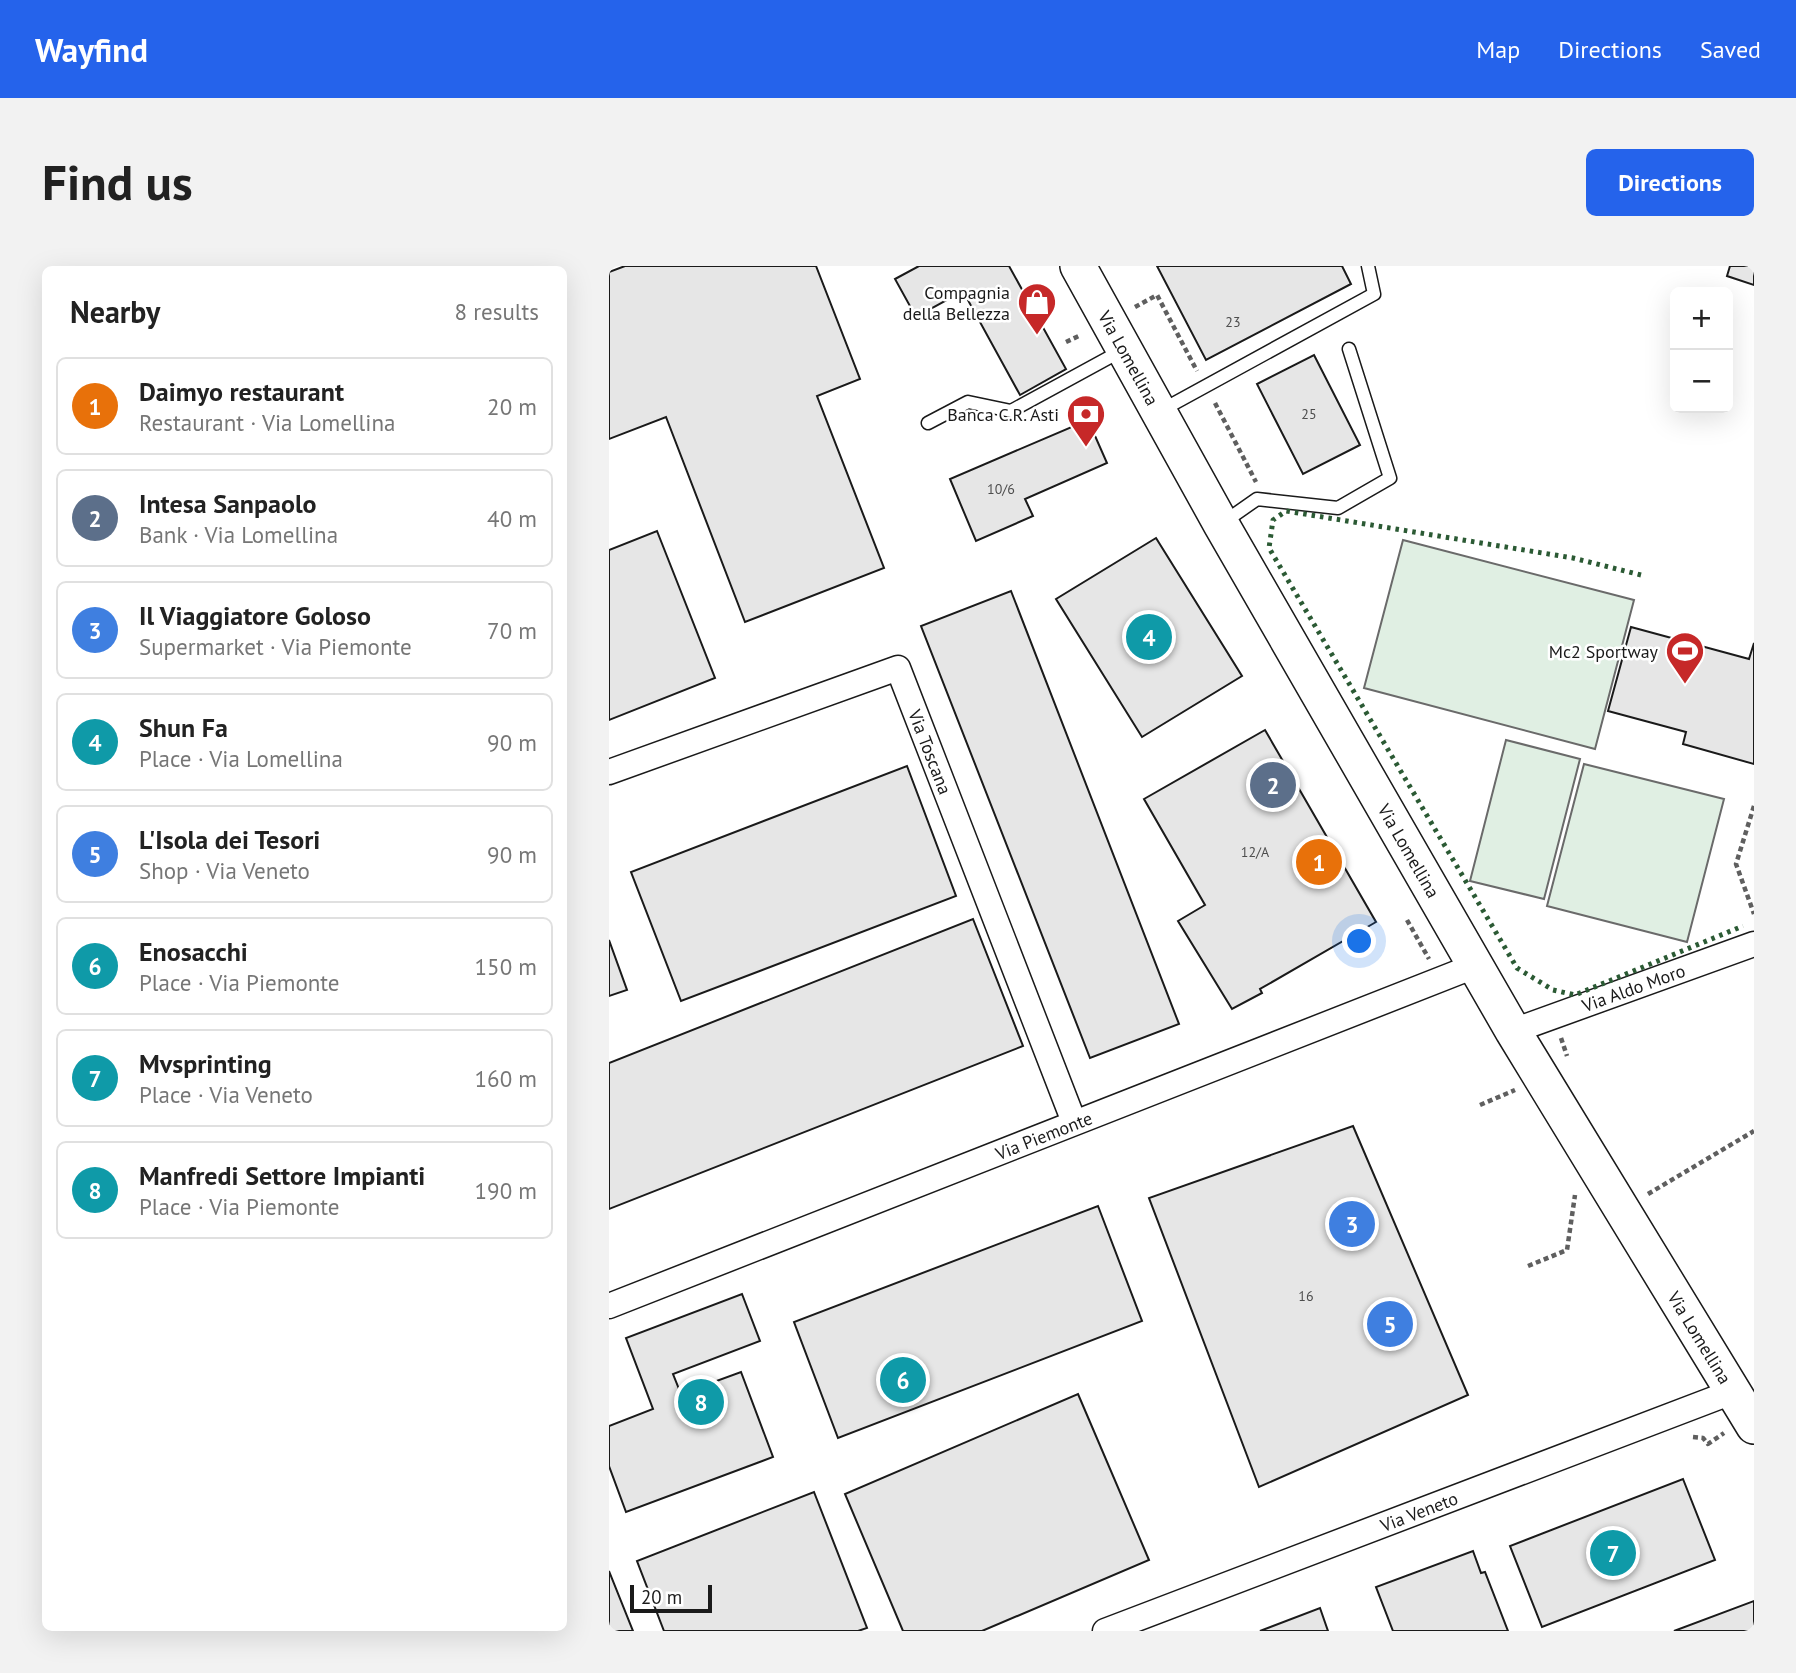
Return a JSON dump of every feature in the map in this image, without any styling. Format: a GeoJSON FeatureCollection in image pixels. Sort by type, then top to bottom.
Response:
{"type":"FeatureCollection","features":[{"type":"Feature","properties":{"kind":"main road","name":"Via Lomellina"},"geometry":{"type":"LineString","coordinates":[[1079,266],[1221,524],[1513,1031],[1754,1426]]}},
{"type":"Feature","properties":{"kind":"street","name":"Via Toscana"},"geometry":{"type":"LineString","coordinates":[[609,772],[898,668],[1074,1122]]}},
{"type":"Feature","properties":{"kind":"street","name":"Via Aldo Moro"},"geometry":{"type":"LineString","coordinates":[[1513,1031],[1754,944]]}},
{"type":"Feature","properties":{"kind":"street","name":"Via Piemonte"},"geometry":{"type":"LineString","coordinates":[[609,1306],[1477,965]]}},
{"type":"Feature","properties":{"kind":"street","name":"Via Veneto"},"geometry":{"type":"LineString","coordinates":[[1105,1631],[1732,1392]]}},
{"type":"Feature","properties":{"kind":"lane"},"geometry":{"type":"LineString","coordinates":[[1159,412],[1374,294],[1368,266]]}},
{"type":"Feature","properties":{"kind":"lane"},"geometry":{"type":"LineString","coordinates":[[1221,524],[1257,499],[1338,508],[1390,478],[1349,349]]}},
{"type":"Feature","properties":{"kind":"lane"},"geometry":{"type":"LineString","coordinates":[[928,423],[968,402],[1011,411],[1125,350]]}},
{"type":"Feature","properties":{"kind":"path"},"geometry":{"type":"LineString","coordinates":[[1754,806],[1736,864],[1754,914]]}},
{"type":"Feature","properties":{"kind":"path"},"geometry":{"type":"LineString","coordinates":[[1407,920],[1440,980]]}},
{"type":"Feature","properties":{"kind":"path"},"geometry":{"type":"LineString","coordinates":[[1647,1194],[1754,1131]]}},
{"type":"Feature","properties":{"kind":"path"},"geometry":{"type":"LineString","coordinates":[[1528,1266],[1567,1250],[1576,1190]]}},
{"type":"Feature","properties":{"kind":"green space"},"geometry":{"type":"Polygon","coordinates":[[[1403,540],[1634,600],[1595,749],[1364,688],[1403,540]]]}},
{"type":"Feature","properties":{"kind":"green space"},"geometry":{"type":"Polygon","coordinates":[[[1506,740],[1580,759],[1544,899],[1470,881],[1506,740]]]}},
{"type":"Feature","properties":{"kind":"green space"},"geometry":{"type":"Polygon","coordinates":[[[1584,764],[1724,799],[1687,942],[1547,906],[1584,764]]]}},
{"type":"Feature","properties":{"kind":"building"},"geometry":{"type":"Polygon","coordinates":[[[625,266],[816,266],[860,379],[817,396],[884,568],[745,622],[666,417],[609,439],[609,272],[625,266]]]}},
{"type":"Feature","properties":{"kind":"building"},"geometry":{"type":"Polygon","coordinates":[[[919,266],[1009,266],[1066,369],[1020,395],[963,291],[916,317],[895,279],[919,266]]]}},
{"type":"Feature","properties":{"kind":"building"},"geometry":{"type":"Polygon","coordinates":[[[1157,266],[1342,266],[1351,284],[1206,360],[1157,266]]]}},
{"type":"Feature","properties":{"kind":"building"},"geometry":{"type":"Polygon","coordinates":[[[1730,266],[1754,266],[1754,285],[1727,276],[1730,266]]]}},
{"type":"Feature","properties":{"kind":"building"},"geometry":{"type":"Polygon","coordinates":[[[1314,355],[1360,445],[1303,474],[1257,384],[1314,355]]]}},
{"type":"Feature","properties":{"kind":"building"},"geometry":{"type":"Polygon","coordinates":[[[1088,420],[1107,463],[1025,499],[1033,516],[976,541],[950,479],[1088,420]]]}},
{"type":"Feature","properties":{"kind":"building"},"geometry":{"type":"Polygon","coordinates":[[[657,531],[715,678],[609,720],[609,550],[657,531]]]}},
{"type":"Feature","properties":{"kind":"building"},"geometry":{"type":"Polygon","coordinates":[[[1156,538],[1242,676],[1142,737],[1056,599],[1156,538]]]}},
{"type":"Feature","properties":{"kind":"building"},"geometry":{"type":"Polygon","coordinates":[[[1011,591],[1179,1024],[1090,1058],[921,626],[1011,591]]]}},
{"type":"Feature","properties":{"kind":"building","name":"Mc2 Sportway"},"geometry":{"type":"Polygon","coordinates":[[[1631,627],[1749,659],[1754,643],[1754,764],[1683,744],[1686,732],[1608,711],[1631,627]]]}},
{"type":"Feature","properties":{"kind":"building"},"geometry":{"type":"Polygon","coordinates":[[[1265,730],[1376,922],[1260,989],[1262,993],[1232,1009],[1178,921],[1205,905],[1144,799],[1265,730]]]}},
{"type":"Feature","properties":{"kind":"building"},"geometry":{"type":"Polygon","coordinates":[[[907,766],[956,896],[681,1001],[631,872],[907,766]]]}},
{"type":"Feature","properties":{"kind":"building"},"geometry":{"type":"Polygon","coordinates":[[[973,919],[1023,1046],[609,1209],[609,1063],[973,919]]]}},
{"type":"Feature","properties":{"kind":"building"},"geometry":{"type":"Polygon","coordinates":[[[609,940],[627,990],[609,996],[609,940]]]}},
{"type":"Feature","properties":{"kind":"building"},"geometry":{"type":"Polygon","coordinates":[[[1353,1126],[1468,1395],[1259,1487],[1149,1198],[1353,1126]]]}},
{"type":"Feature","properties":{"kind":"building"},"geometry":{"type":"Polygon","coordinates":[[[1098,1206],[1142,1321],[838,1438],[794,1322],[1098,1206]]]}},
{"type":"Feature","properties":{"kind":"building"},"geometry":{"type":"Polygon","coordinates":[[[742,1294],[760,1341],[673,1374],[681,1394],[741,1372],[773,1457],[626,1512],[609,1466],[609,1426],[653,1409],[626,1338],[742,1294]]]}},
{"type":"Feature","properties":{"kind":"building"},"geometry":{"type":"Polygon","coordinates":[[[1078,1394],[1149,1560],[982,1631],[903,1631],[845,1494],[1078,1394]]]}},
{"type":"Feature","properties":{"kind":"building"},"geometry":{"type":"Polygon","coordinates":[[[1683,1479],[1715,1560],[1542,1627],[1510,1546],[1683,1479]]]}},
{"type":"Feature","properties":{"kind":"building"},"geometry":{"type":"Polygon","coordinates":[[[814,1492],[867,1628],[858,1631],[664,1631],[637,1561],[814,1492]]]}},
{"type":"Feature","properties":{"kind":"building"},"geometry":{"type":"Polygon","coordinates":[[[1473,1551],[1481,1573],[1485,1572],[1508,1631],[1393,1631],[1376,1587],[1473,1551]]]}},
{"type":"Feature","properties":{"kind":"building"},"geometry":{"type":"Polygon","coordinates":[[[609,1571],[633,1631],[609,1631],[609,1571]]]}},
{"type":"Feature","properties":{"kind":"building"},"geometry":{"type":"Polygon","coordinates":[[[1754,1601],[1754,1631],[1674,1631],[1754,1601]]]}},
{"type":"Feature","properties":{"kind":"building"},"geometry":{"type":"Polygon","coordinates":[[[1320,1608],[1328,1631],[1260,1631],[1320,1608]]]}},
{"type":"Feature","properties":{"kind":"hedge"},"geometry":{"type":"LineString","coordinates":[[1641,575],[1573,558],[1286,511],[1273,520],[1269,548],[1517,968],[1553,990],[1575,995],[1743,926]]}},
{"type":"Feature","properties":{"kind":"place","name":"Compagnia della Bellezza"},"geometry":{"type":"Point","coordinates":[1037,336]}},
{"type":"Feature","properties":{"kind":"place","name":"Banca C.R. Asti"},"geometry":{"type":"Point","coordinates":[1086,448]}},
{"type":"Feature","properties":{"kind":"place","name":"Shun Fa"},"geometry":{"type":"Point","coordinates":[1149,637]}},
{"type":"Feature","properties":{"kind":"place","name":"Mc2 Sportway"},"geometry":{"type":"Point","coordinates":[1685,685]}},
{"type":"Feature","properties":{"kind":"place","name":"Intesa Sanpaolo"},"geometry":{"type":"Point","coordinates":[1273,785]}},
{"type":"Feature","properties":{"kind":"place","name":"Daimyo restaurant"},"geometry":{"type":"Point","coordinates":[1319,862]}},
{"type":"Feature","properties":{"kind":"place","name":"Il Viaggiatore Goloso"},"geometry":{"type":"Point","coordinates":[1352,1224]}},
{"type":"Feature","properties":{"kind":"place","name":"L'Isola dei Tesori"},"geometry":{"type":"Point","coordinates":[1390,1324]}},
{"type":"Feature","properties":{"kind":"place","name":"Enosacchi"},"geometry":{"type":"Point","coordinates":[903,1380]}},
{"type":"Feature","properties":{"kind":"place","name":"Manfredi Settore Impianti"},"geometry":{"type":"Point","coordinates":[701,1402]}},
{"type":"Feature","properties":{"kind":"place","name":"Mvsprinting"},"geometry":{"type":"Point","coordinates":[1613,1553]}}]}
